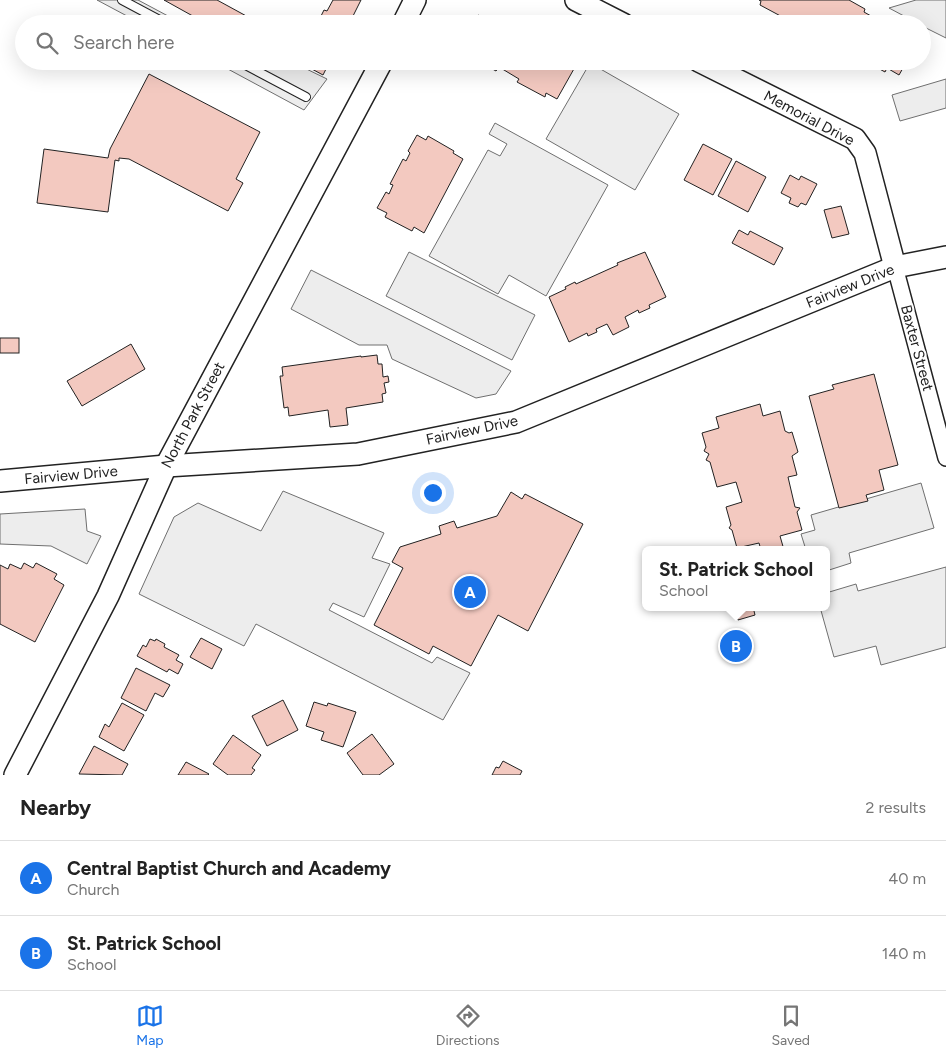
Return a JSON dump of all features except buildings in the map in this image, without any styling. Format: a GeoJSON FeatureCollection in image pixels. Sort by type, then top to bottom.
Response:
{"type":"FeatureCollection","features":[{"type":"Feature","properties":{"kind":"main road"},"geometry":{"type":"LineString","coordinates":[[408,15],[415,0]]}},
{"type":"Feature","properties":{"kind":"main road"},"geometry":{"type":"LineString","coordinates":[[578,0],[606,15]]}},
{"type":"Feature","properties":{"kind":"main road","name":"North Park Street"},"geometry":{"type":"LineString","coordinates":[[15,775],[108,596],[166,466],[377,70]]}},
{"type":"Feature","properties":{"kind":"main road","name":"Memorial Drive"},"geometry":{"type":"LineString","coordinates":[[717,70],[855,139],[865,153],[895,267]]}},
{"type":"Feature","properties":{"kind":"main road","name":"Fairview Drive"},"geometry":{"type":"LineString","coordinates":[[0,481],[166,466],[358,454],[516,422],[895,267],[946,257]]}},
{"type":"Feature","properties":{"kind":"street","name":"Baxter Street"},"geometry":{"type":"LineString","coordinates":[[895,267],[946,458]]}},
{"type":"Feature","properties":{"kind":"lane"},"geometry":{"type":"LineString","coordinates":[[122,0],[150,15]]}},
{"type":"Feature","properties":{"kind":"lane"},"geometry":{"type":"LineString","coordinates":[[255,70],[306,97]]}},
{"type":"Feature","properties":{"kind":"shaded area"},"geometry":{"type":"Polygon","coordinates":[[[97,0],[138,0],[166,15],[125,15],[97,0]]]}},
{"type":"Feature","properties":{"kind":"shaded area"},"geometry":{"type":"Polygon","coordinates":[[[916,0],[946,0],[946,38],[931,30],[931,15],[902,15],[889,8],[916,0]]]}},
{"type":"Feature","properties":{"kind":"shaded area"},"geometry":{"type":"Polygon","coordinates":[[[230,70],[308,70],[327,79],[304,110],[230,70]]]}},
{"type":"Feature","properties":{"kind":"shaded area"},"geometry":{"type":"Polygon","coordinates":[[[586,70],[602,70],[679,114],[635,190],[546,139],[586,70]]]}},
{"type":"Feature","properties":{"kind":"shaded area"},"geometry":{"type":"Polygon","coordinates":[[[946,79],[946,108],[900,121],[892,95],[946,79]]]}},
{"type":"Feature","properties":{"kind":"shaded area"},"geometry":{"type":"Polygon","coordinates":[[[495,123],[608,185],[546,296],[509,275],[498,294],[429,256],[488,150],[500,156],[507,144],[489,134],[495,123]]]}},
{"type":"Feature","properties":{"kind":"shaded area"},"geometry":{"type":"Polygon","coordinates":[[[409,252],[535,315],[512,360],[386,296],[409,252]]]}},
{"type":"Feature","properties":{"kind":"shaded area"},"geometry":{"type":"Polygon","coordinates":[[[311,270],[511,371],[496,394],[476,398],[392,359],[387,345],[359,345],[291,309],[311,270]]]}},
{"type":"Feature","properties":{"kind":"shaded area"},"geometry":{"type":"Polygon","coordinates":[[[921,483],[934,528],[849,553],[851,563],[830,570],[830,546],[805,546],[801,534],[815,530],[811,515],[921,483]]]}},
{"type":"Feature","properties":{"kind":"shaded area"},"geometry":{"type":"Polygon","coordinates":[[[283,491],[384,533],[372,558],[390,564],[364,617],[333,603],[329,610],[432,663],[437,657],[470,673],[443,720],[256,624],[244,646],[139,594],[174,517],[198,503],[261,531],[283,491]]]}},
{"type":"Feature","properties":{"kind":"shaded area"},"geometry":{"type":"Polygon","coordinates":[[[85,509],[87,531],[101,536],[87,564],[51,546],[0,544],[0,514],[85,509]]]}},
{"type":"Feature","properties":{"kind":"shaded area"},"geometry":{"type":"Polygon","coordinates":[[[946,567],[946,647],[881,665],[876,646],[834,657],[821,611],[830,611],[830,592],[856,584],[858,591],[946,567]]]}},
{"type":"Feature","properties":{"kind":"place","name":"Central Baptist Church and Academy"},"geometry":{"type":"Point","coordinates":[470,592]}},
{"type":"Feature","properties":{"kind":"place","name":"St. Patrick School"},"geometry":{"type":"Point","coordinates":[736,646]}}]}
